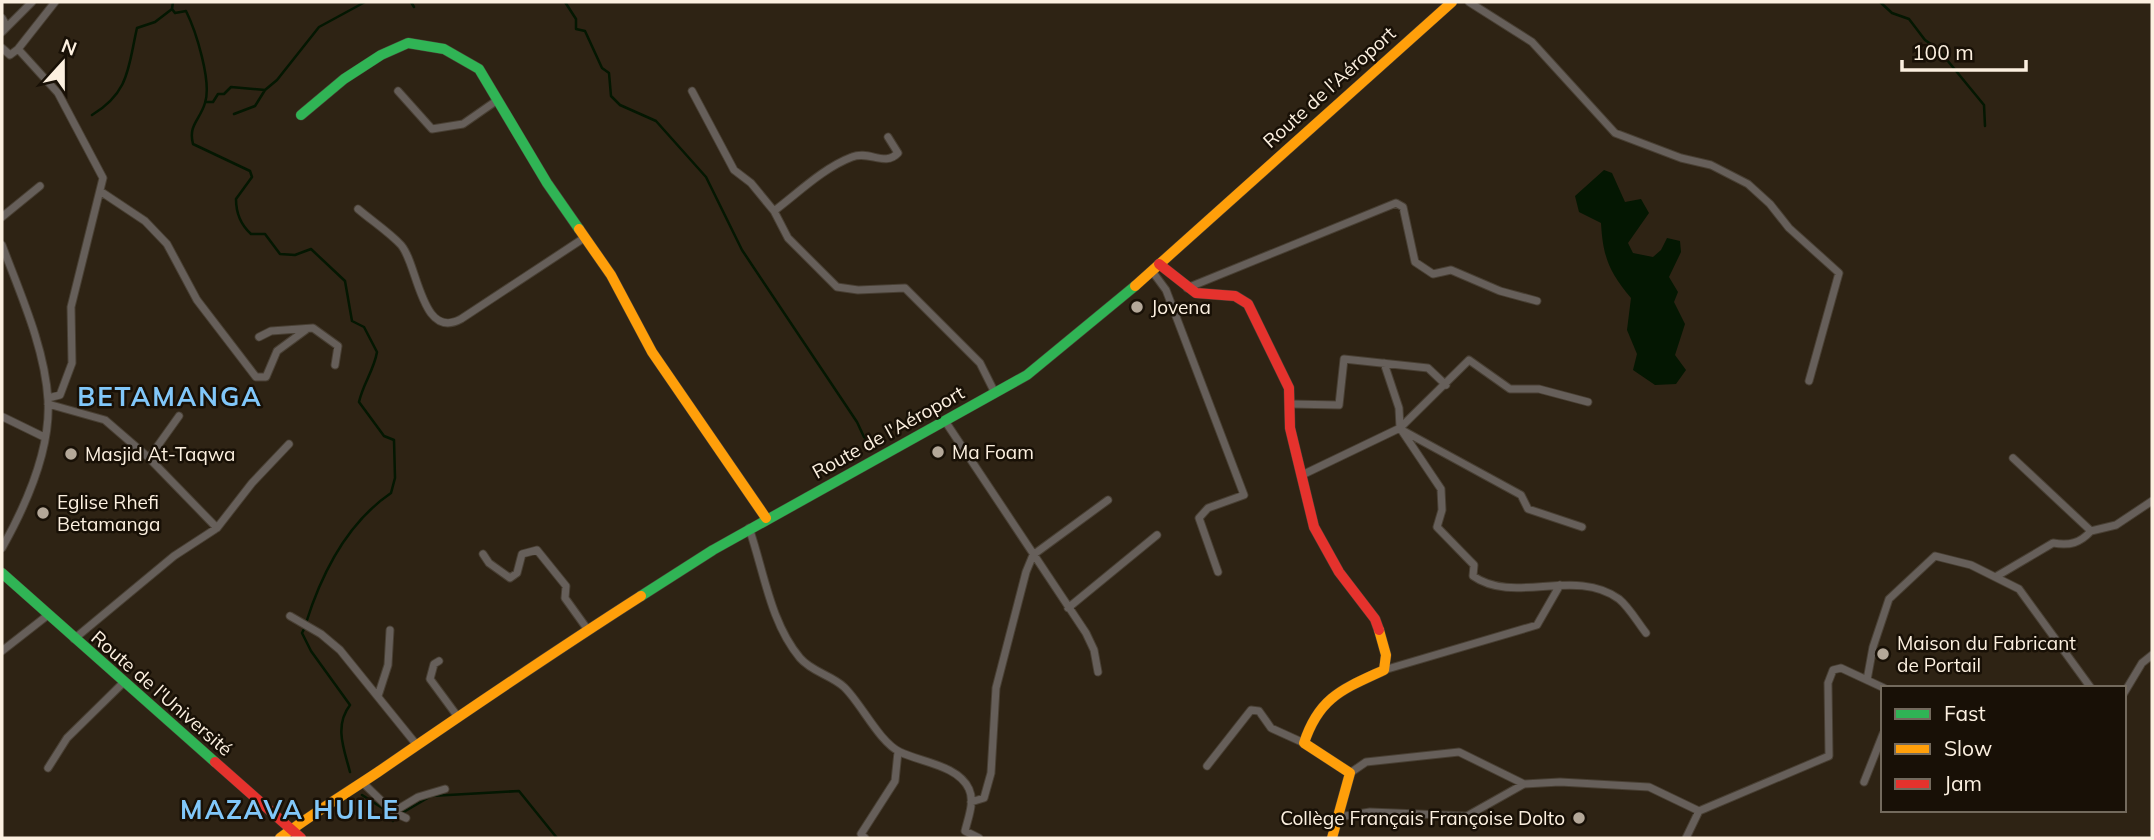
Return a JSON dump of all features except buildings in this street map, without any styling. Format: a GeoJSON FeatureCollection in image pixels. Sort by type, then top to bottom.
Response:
{"type":"FeatureCollection","features":[{"type":"Feature","properties":{"kind":"street"},"geometry":{"type":"LineString","coordinates":[[4,29],[33,2]]}},
{"type":"Feature","properties":{"kind":"street"},"geometry":{"type":"LineString","coordinates":[[2,48],[10,55],[55,2]]}},
{"type":"Feature","properties":{"kind":"street","name":"Route de l'Aéroport"},"geometry":{"type":"LineString","coordinates":[[279,838],[588,630],[749,528],[995,393],[1059,352],[1452,2]]}},
{"type":"Feature","properties":{"kind":"street"},"geometry":{"type":"LineString","coordinates":[[1469,2],[1532,42],[1615,133],[1681,158],[1711,165],[1748,184],[1770,204],[1789,228],[1839,273],[1809,381]]}},
{"type":"Feature","properties":{"kind":"street"},"geometry":{"type":"LineString","coordinates":[[2,18],[4,29]]}},
{"type":"Feature","properties":{"kind":"street"},"geometry":{"type":"LineString","coordinates":[[301,114],[344,79],[381,55],[408,43],[461,56],[479,69],[496,101],[584,238],[611,275],[652,352],[766,518]]}},
{"type":"Feature","properties":{"kind":"street"},"geometry":{"type":"LineString","coordinates":[[18,48],[58,93],[103,178],[84,245],[71,307],[72,363],[60,394],[48,401]]}},
{"type":"Feature","properties":{"kind":"street"},"geometry":{"type":"LineString","coordinates":[[692,90],[734,170],[751,183],[774,211],[788,238],[836,287],[858,290],[905,288],[980,363],[995,393]]}},
{"type":"Feature","properties":{"kind":"street"},"geometry":{"type":"LineString","coordinates":[[398,91],[432,129],[463,124],[496,101]]}},
{"type":"Feature","properties":{"kind":"street"},"geometry":{"type":"LineString","coordinates":[[774,211],[794,194],[852,156],[871,153],[884,160],[894,158],[898,153],[888,137]]}},
{"type":"Feature","properties":{"kind":"street"},"geometry":{"type":"LineString","coordinates":[[2,218],[40,186]]}},
{"type":"Feature","properties":{"kind":"street"},"geometry":{"type":"LineString","coordinates":[[100,191],[145,220],[167,244],[197,300],[256,377],[266,377],[277,351],[307,328]]}},
{"type":"Feature","properties":{"kind":"street"},"geometry":{"type":"LineString","coordinates":[[1186,288],[1396,203],[1403,207],[1415,262],[1433,274],[1451,270],[1500,291],[1537,301]]}},
{"type":"Feature","properties":{"kind":"street"},"geometry":{"type":"LineString","coordinates":[[358,209],[402,246],[421,295],[444,324],[452,324],[461,319],[584,238]]}},
{"type":"Feature","properties":{"kind":"street"},"geometry":{"type":"LineString","coordinates":[[2,245],[39,351],[48,401],[44,438],[18,515],[2,548]]}},
{"type":"Feature","properties":{"kind":"street"},"geometry":{"type":"LineString","coordinates":[[1155,267],[1196,293],[1235,296],[1248,304],[1289,388],[1290,428],[1314,527],[1339,572],[1375,619],[1386,655],[1384,670]]}},
{"type":"Feature","properties":{"kind":"street"},"geometry":{"type":"LineString","coordinates":[[1155,267],[1244,495],[1208,508],[1199,517],[1219,572]]}},
{"type":"Feature","properties":{"kind":"street"},"geometry":{"type":"LineString","coordinates":[[258,337],[271,331],[307,328],[319,331],[338,346],[335,365]]}},
{"type":"Feature","properties":{"kind":"street"},"geometry":{"type":"LineString","coordinates":[[1290,404],[1339,405],[1344,359],[1428,368],[1446,385]]}},
{"type":"Feature","properties":{"kind":"street"},"geometry":{"type":"LineString","coordinates":[[1302,475],[1400,428],[1469,360],[1510,389],[1539,389],[1588,402]]}},
{"type":"Feature","properties":{"kind":"street"},"geometry":{"type":"LineString","coordinates":[[1384,363],[1399,408],[1400,428],[1441,489],[1442,510],[1437,527],[1474,565],[1473,576],[1488,586],[1590,585],[1619,600],[1646,633]]}},
{"type":"Feature","properties":{"kind":"street"},"geometry":{"type":"LineString","coordinates":[[48,401],[101,418],[149,458],[217,528]]}},
{"type":"Feature","properties":{"kind":"street"},"geometry":{"type":"LineString","coordinates":[[149,458],[179,416]]}},
{"type":"Feature","properties":{"kind":"street"},"geometry":{"type":"LineString","coordinates":[[3,417],[44,438]]}},
{"type":"Feature","properties":{"kind":"street"},"geometry":{"type":"LineString","coordinates":[[945,421],[1086,633],[1098,672]]}},
{"type":"Feature","properties":{"kind":"street"},"geometry":{"type":"LineString","coordinates":[[1400,428],[1521,495],[1528,509],[1582,527]]}},
{"type":"Feature","properties":{"kind":"street"},"geometry":{"type":"LineString","coordinates":[[74,639],[174,556],[217,528],[252,483],[289,444]]}},
{"type":"Feature","properties":{"kind":"street"},"geometry":{"type":"LineString","coordinates":[[2013,458],[2091,531]]}},
{"type":"Feature","properties":{"kind":"street"},"geometry":{"type":"LineString","coordinates":[[971,802],[984,798],[991,773],[996,688],[1005,662],[1017,601],[1033,555],[1108,500]]}},
{"type":"Feature","properties":{"kind":"street"},"geometry":{"type":"LineString","coordinates":[[1997,576],[2053,543],[2065,545],[2081,541],[2091,531],[2116,525],[2152,501]]}},
{"type":"Feature","properties":{"kind":"street"},"geometry":{"type":"LineString","coordinates":[[749,528],[775,611],[799,657],[816,672],[842,685],[898,751],[948,771],[964,781],[970,791],[971,802],[965,831],[979,838]]}},
{"type":"Feature","properties":{"kind":"street"},"geometry":{"type":"LineString","coordinates":[[1068,608],[1157,534]]}},
{"type":"Feature","properties":{"kind":"street"},"geometry":{"type":"LineString","coordinates":[[483,554],[489,563],[510,578],[517,573],[522,554],[537,550],[566,586],[565,598],[588,630]]}},
{"type":"Feature","properties":{"kind":"street"},"geometry":{"type":"LineString","coordinates":[[1867,680],[1873,647],[1889,599],[1935,556],[1948,557],[1997,576],[2019,589],[2090,686]]}},
{"type":"Feature","properties":{"kind":"street","name":"Route de l'Université"},"geometry":{"type":"LineString","coordinates":[[2,573],[301,838]]}},
{"type":"Feature","properties":{"kind":"street"},"geometry":{"type":"LineString","coordinates":[[1304,743],[1309,723],[1324,701],[1384,670],[1537,625],[1560,585]]}},
{"type":"Feature","properties":{"kind":"street"},"geometry":{"type":"LineString","coordinates":[[2,651],[48,615]]}},
{"type":"Feature","properties":{"kind":"street"},"geometry":{"type":"LineString","coordinates":[[290,617],[321,634],[340,650],[416,744]]}},
{"type":"Feature","properties":{"kind":"street"},"geometry":{"type":"LineString","coordinates":[[378,696],[388,665],[390,630]]}},
{"type":"Feature","properties":{"kind":"street"},"geometry":{"type":"LineString","coordinates":[[2126,689],[2141,663],[2152,655]]}},
{"type":"Feature","properties":{"kind":"street"},"geometry":{"type":"LineString","coordinates":[[439,661],[434,664],[430,679],[458,717]]}},
{"type":"Feature","properties":{"kind":"street"},"geometry":{"type":"LineString","coordinates":[[1686,838],[1699,811],[1754,786],[1824,761],[1831,750],[1828,682],[1833,670],[1841,668],[1881,687]]}},
{"type":"Feature","properties":{"kind":"street"},"geometry":{"type":"LineString","coordinates":[[48,768],[68,738],[124,682]]}},
{"type":"Feature","properties":{"kind":"street"},"geometry":{"type":"LineString","coordinates":[[1207,766],[1251,710],[1259,711],[1271,728],[1304,743],[1350,773]]}},
{"type":"Feature","properties":{"kind":"street"},"geometry":{"type":"LineString","coordinates":[[1864,782],[1881,739]]}},
{"type":"Feature","properties":{"kind":"street"},"geometry":{"type":"LineString","coordinates":[[865,838],[861,834],[895,781],[898,751]]}},
{"type":"Feature","properties":{"kind":"street"},"geometry":{"type":"LineString","coordinates":[[1332,838],[1350,773],[1366,762],[1459,752],[1524,784]]}},
{"type":"Feature","properties":{"kind":"street"},"geometry":{"type":"LineString","coordinates":[[362,782],[393,812],[406,818]]}},
{"type":"Feature","properties":{"kind":"street"},"geometry":{"type":"LineString","coordinates":[[1339,817],[1383,812],[1467,816],[1524,784],[1560,782],[1649,787],[1699,811]]}},
{"type":"Feature","properties":{"kind":"street"},"geometry":{"type":"LineString","coordinates":[[393,812],[418,797],[445,789]]}},
{"type":"Feature","properties":{"kind":"shaded area"},"geometry":{"type":"Polygon","coordinates":[[[1604,170],[1612,173],[1625,202],[1641,199],[1649,213],[1628,243],[1633,253],[1653,257],[1661,250],[1667,238],[1680,241],[1681,252],[1669,277],[1678,292],[1674,302],[1685,324],[1675,355],[1686,370],[1676,384],[1655,385],[1633,370],[1637,354],[1627,330],[1631,298],[1608,263],[1601,223],[1579,212],[1575,196],[1604,170]]]}},
{"type":"Feature","properties":{"kind":"waterway"},"geometry":{"type":"LineString","coordinates":[[173,2],[172,9],[175,13],[186,11],[205,70],[207,94],[203,109],[193,127],[193,144],[250,171],[252,177],[236,199],[244,227],[251,234],[265,234],[280,254],[295,255],[311,249],[345,281],[352,321],[364,327],[377,352],[359,402],[384,436],[394,440],[395,478],[391,493],[361,519],[338,550],[320,585],[306,623]]}},
{"type":"Feature","properties":{"kind":"waterway"},"geometry":{"type":"LineString","coordinates":[[206,102],[213,102],[218,94],[224,94],[231,87],[265,90],[277,80],[319,27],[365,2]]}},
{"type":"Feature","properties":{"kind":"waterway"},"geometry":{"type":"LineString","coordinates":[[411,2],[414,7]]}},
{"type":"Feature","properties":{"kind":"waterway"},"geometry":{"type":"LineString","coordinates":[[565,2],[576,19],[576,29],[585,31],[602,68],[609,73],[611,96],[620,105],[656,121],[706,177],[742,250],[857,422],[864,437],[879,444]]}},
{"type":"Feature","properties":{"kind":"waterway"},"geometry":{"type":"LineString","coordinates":[[1880,2],[1892,13],[1909,19],[1925,40],[1938,49],[1984,105],[1985,126]]}},
{"type":"Feature","properties":{"kind":"waterway"},"geometry":{"type":"LineString","coordinates":[[92,115],[121,88],[129,67],[137,28],[155,22],[172,9]]}},
{"type":"Feature","properties":{"kind":"waterway"},"geometry":{"type":"LineString","coordinates":[[234,114],[255,106],[265,90]]}},
{"type":"Feature","properties":{"kind":"waterway"},"geometry":{"type":"LineString","coordinates":[[304,629],[302,633],[311,651],[350,705],[341,729],[350,772]]}},
{"type":"Feature","properties":{"kind":"waterway"},"geometry":{"type":"LineString","coordinates":[[402,813],[431,796],[519,791],[557,838]]}},
{"type":"Feature","properties":{"kind":"waterway"},"geometry":{"type":"LineString","coordinates":[[362,795],[387,811],[393,821]]}},
{"type":"Feature","properties":{"kind":"traffic: fast"},"geometry":{"type":"LineString","coordinates":[[301,115],[344,79],[381,55],[408,43],[444,49],[479,69],[547,183],[579,229]]}},
{"type":"Feature","properties":{"kind":"traffic: fast"},"geometry":{"type":"LineString","coordinates":[[641,596],[713,550],[1027,375],[1135,286]]}},
{"type":"Feature","properties":{"kind":"traffic: fast"},"geometry":{"type":"LineString","coordinates":[[2,573],[215,762]]}},
{"type":"Feature","properties":{"kind":"traffic: slow"},"geometry":{"type":"LineString","coordinates":[[1135,286],[1452,2]]}},
{"type":"Feature","properties":{"kind":"traffic: slow"},"geometry":{"type":"LineString","coordinates":[[579,229],[611,275],[652,352],[766,518]]}},
{"type":"Feature","properties":{"kind":"traffic: slow"},"geometry":{"type":"LineString","coordinates":[[280,838],[641,596]]}},
{"type":"Feature","properties":{"kind":"traffic: slow"},"geometry":{"type":"LineString","coordinates":[[1332,838],[1350,773],[1304,743],[1317,715],[1334,696],[1384,670],[1386,655],[1379,630]]}},
{"type":"Feature","properties":{"kind":"traffic: jam"},"geometry":{"type":"LineString","coordinates":[[1159,264],[1196,293],[1235,296],[1248,304],[1289,388],[1290,428],[1314,527],[1339,572],[1375,619],[1379,630]]}},
{"type":"Feature","properties":{"kind":"traffic: jam"},"geometry":{"type":"LineString","coordinates":[[215,762],[301,838]]}},
{"type":"Feature","properties":{"kind":"place","name":"Jovena"},"geometry":{"type":"Point","coordinates":[1137,307]}},
{"type":"Feature","properties":{"kind":"place","name":"Ma Foam"},"geometry":{"type":"Point","coordinates":[938,452]}},
{"type":"Feature","properties":{"kind":"place","name":"Masjid At-Taqwa"},"geometry":{"type":"Point","coordinates":[71,454]}},
{"type":"Feature","properties":{"kind":"place","name":"Eglise Rhefi Betamanga"},"geometry":{"type":"Point","coordinates":[43,513]}},
{"type":"Feature","properties":{"kind":"place","name":"Maison du Fabricant de Portail"},"geometry":{"type":"Point","coordinates":[1883,654]}},
{"type":"Feature","properties":{"kind":"place","name":"Collège Français Françoise Dolto"},"geometry":{"type":"Point","coordinates":[1579,818]}},
{"type":"Feature","properties":{"kind":"district","name":"BETAMANGA"},"geometry":{"type":"Point","coordinates":[170,396]}},
{"type":"Feature","properties":{"kind":"district","name":"MAZAVA HUILE"},"geometry":{"type":"Point","coordinates":[290,809]}}]}
